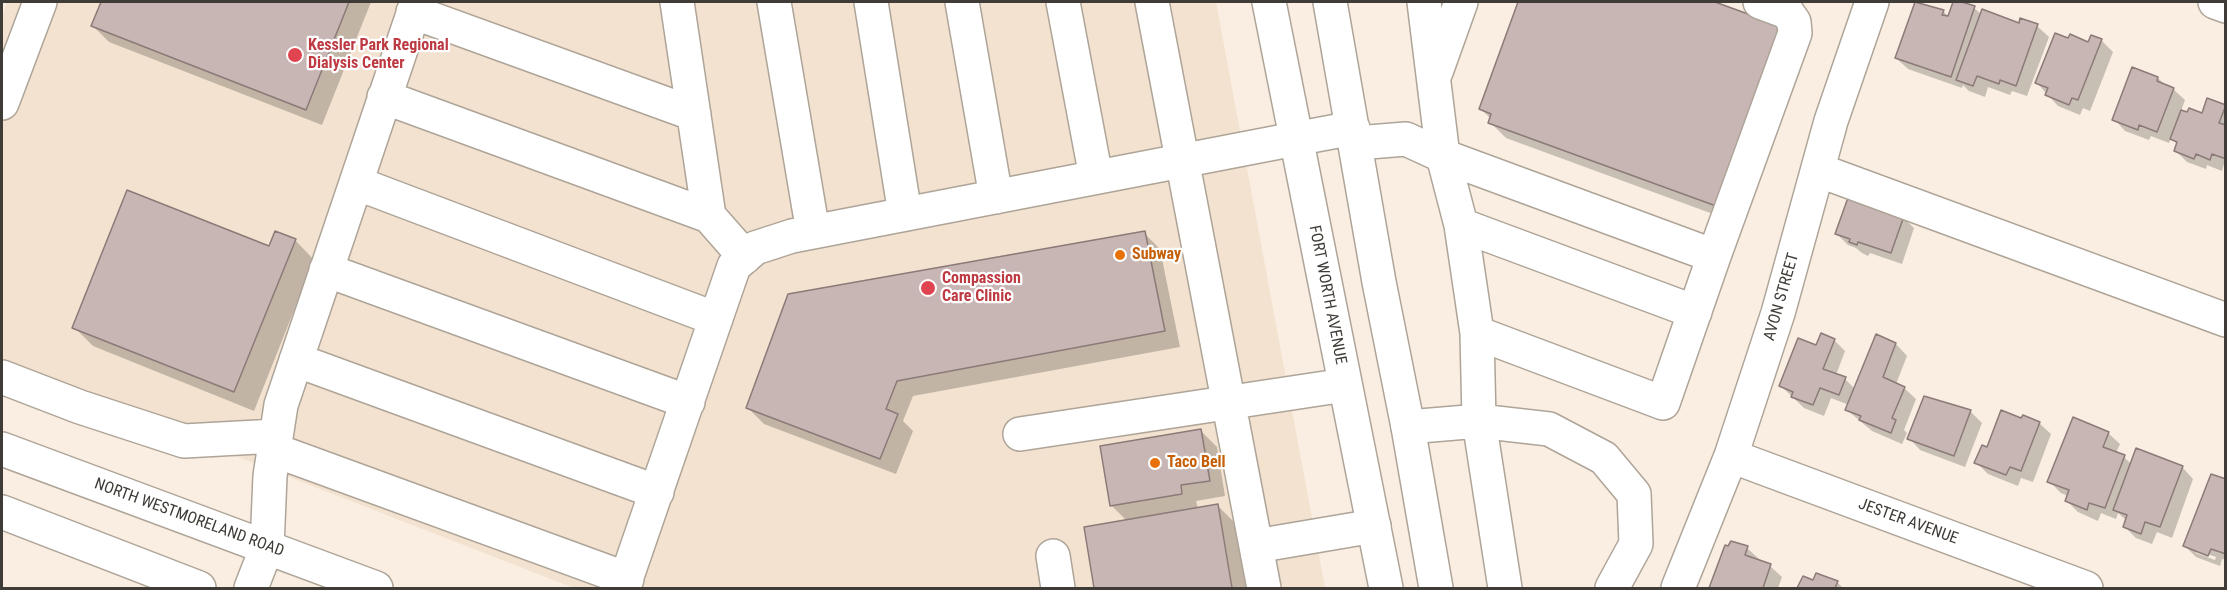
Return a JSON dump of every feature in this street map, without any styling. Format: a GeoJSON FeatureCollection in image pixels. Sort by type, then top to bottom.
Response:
{"type":"FeatureCollection","features":[{"type":"Feature","properties":{"kind":"main road"},"geometry":{"type":"LineString","coordinates":[[2,103],[40,2]]}},
{"type":"Feature","properties":{"kind":"main road"},"geometry":{"type":"LineString","coordinates":[[677,2],[709,216]]}},
{"type":"Feature","properties":{"kind":"main road"},"geometry":{"type":"LineString","coordinates":[[774,2],[813,232]]}},
{"type":"Feature","properties":{"kind":"main road"},"geometry":{"type":"LineString","coordinates":[[871,2],[905,214]]}},
{"type":"Feature","properties":{"kind":"main road"},"geometry":{"type":"LineString","coordinates":[[962,2],[996,197]]}},
{"type":"Feature","properties":{"kind":"main road"},"geometry":{"type":"LineString","coordinates":[[1063,2],[1096,177]]}},
{"type":"Feature","properties":{"kind":"main road"},"geometry":{"type":"LineString","coordinates":[[1152,2],[1264,588]]}},
{"type":"Feature","properties":{"kind":"main road","name":"FORT WORTH AVENUE"},"geometry":{"type":"LineString","coordinates":[[1269,2],[1386,588]]}},
{"type":"Feature","properties":{"kind":"main road"},"geometry":{"type":"LineString","coordinates":[[1330,2],[1378,282],[1408,428],[1436,588]]}},
{"type":"Feature","properties":{"kind":"main road"},"geometry":{"type":"LineString","coordinates":[[1424,2],[1443,156],[1461,225],[1477,333],[1479,422],[1505,588]]}},
{"type":"Feature","properties":{"kind":"main road"},"geometry":{"type":"LineString","coordinates":[[1433,79],[1461,2]]}},
{"type":"Feature","properties":{"kind":"main road"},"geometry":{"type":"LineString","coordinates":[[1477,333],[1663,403],[1795,33],[1794,22],[1787,12],[1760,2]]}},
{"type":"Feature","properties":{"kind":"main road","name":"AVON STREET"},"geometry":{"type":"LineString","coordinates":[[1678,588],[1731,456],[1778,313],[1857,39],[1872,2]]}},
{"type":"Feature","properties":{"kind":"main road"},"geometry":{"type":"LineString","coordinates":[[2215,2],[2226,6]]}},
{"type":"Feature","properties":{"kind":"main road"},"geometry":{"type":"LineString","coordinates":[[251,588],[267,547],[270,476],[281,405],[415,7],[694,114]]}},
{"type":"Feature","properties":{"kind":"main road"},"geometry":{"type":"LineString","coordinates":[[384,97],[709,216],[745,257]]}},
{"type":"Feature","properties":{"kind":"main road"},"geometry":{"type":"LineString","coordinates":[[2,377],[80,408],[184,441],[275,443],[625,584],[734,266],[755,248],[813,232],[1295,139],[1354,136],[1406,139],[1443,156],[1714,256]]}},
{"type":"Feature","properties":{"kind":"main road"},"geometry":{"type":"LineString","coordinates":[[1818,170],[2226,320]]}},
{"type":"Feature","properties":{"kind":"main road"},"geometry":{"type":"LineString","coordinates":[[356,183],[716,319]]}},
{"type":"Feature","properties":{"kind":"main road"},"geometry":{"type":"LineString","coordinates":[[1461,225],[1695,312]]}},
{"type":"Feature","properties":{"kind":"main road"},"geometry":{"type":"LineString","coordinates":[[326,270],[688,402]]}},
{"type":"Feature","properties":{"kind":"main road"},"geometry":{"type":"LineString","coordinates":[[296,360],[657,492]]}},
{"type":"Feature","properties":{"kind":"main road"},"geometry":{"type":"LineString","coordinates":[[1020,434],[1345,386]]}},
{"type":"Feature","properties":{"kind":"main road"},"geometry":{"type":"LineString","coordinates":[[1408,428],[1479,422],[1549,429],[1604,458],[1634,494],[1636,544],[1612,588]]}},
{"type":"Feature","properties":{"kind":"main road","name":"NORTH WESTMORELAND ROAD"},"geometry":{"type":"LineString","coordinates":[[2,449],[375,588]]}},
{"type":"Feature","properties":{"kind":"main road","name":"JESTER AVENUE"},"geometry":{"type":"LineString","coordinates":[[1731,456],[2086,588]]}},
{"type":"Feature","properties":{"kind":"main road"},"geometry":{"type":"LineString","coordinates":[[2,512],[200,588]]}},
{"type":"Feature","properties":{"kind":"main road"},"geometry":{"type":"LineString","coordinates":[[1256,546],[1374,526]]}},
{"type":"Feature","properties":{"kind":"main road"},"geometry":{"type":"LineString","coordinates":[[1053,556],[1058,588]]}},
{"type":"Feature","properties":{"kind":"shaded area"},"geometry":{"type":"Polygon","coordinates":[[[7,2],[1216,2],[1325,588],[574,588],[2,365],[2,17],[7,2]]]}},
{"type":"Feature","properties":{"kind":"building"},"geometry":{"type":"Polygon","coordinates":[[[101,2],[349,2],[306,110],[91,26],[101,2]]]}},
{"type":"Feature","properties":{"kind":"building"},"geometry":{"type":"Polygon","coordinates":[[[1518,2],[1715,2],[1781,26],[1716,206],[1488,123],[1491,114],[1479,109],[1518,2]]]}},
{"type":"Feature","properties":{"kind":"building"},"geometry":{"type":"Polygon","coordinates":[[[1915,2],[1944,10],[1942,15],[1948,16],[1953,2],[1975,6],[1951,77],[1895,58],[1915,2]]]}},
{"type":"Feature","properties":{"kind":"building"},"geometry":{"type":"Polygon","coordinates":[[[1982,9],[2019,23],[2020,18],[2038,24],[2016,86],[2000,80],[1999,84],[1977,76],[1973,86],[1956,80],[1982,9]]]}},
{"type":"Feature","properties":{"kind":"building"},"geometry":{"type":"Polygon","coordinates":[[[2055,33],[2068,38],[2070,34],[2088,42],[2091,35],[2102,39],[2078,100],[2072,98],[2069,105],[2045,95],[2048,88],[2035,83],[2055,33]]]}},
{"type":"Feature","properties":{"kind":"building"},"geometry":{"type":"Polygon","coordinates":[[[2132,67],[2158,77],[2157,81],[2174,88],[2157,132],[2139,125],[2138,130],[2112,120],[2132,67]]]}},
{"type":"Feature","properties":{"kind":"building"},"geometry":{"type":"Polygon","coordinates":[[[2207,98],[2226,105],[2219,123],[2226,125],[2226,159],[2212,154],[2210,160],[2196,154],[2194,159],[2174,151],[2177,142],[2170,139],[2181,110],[2187,112],[2189,108],[2202,113],[2207,98]]]}},
{"type":"Feature","properties":{"kind":"building"},"geometry":{"type":"Polygon","coordinates":[[[127,190],[269,246],[275,231],[296,239],[234,392],[72,328],[127,190]]]}},
{"type":"Feature","properties":{"kind":"building"},"geometry":{"type":"Polygon","coordinates":[[[1850,192],[1904,216],[1891,253],[1858,242],[1857,245],[1849,242],[1850,239],[1835,234],[1850,192]]]}},
{"type":"Feature","properties":{"kind":"building"},"geometry":{"type":"Polygon","coordinates":[[[1145,231],[1165,331],[897,381],[886,409],[898,414],[880,459],[746,408],[788,294],[1145,231]]]}},
{"type":"Feature","properties":{"kind":"building"},"geometry":{"type":"Polygon","coordinates":[[[1821,333],[1835,339],[1823,369],[1846,377],[1839,395],[1820,388],[1813,405],[1791,397],[1793,392],[1779,386],[1798,338],[1816,345],[1821,333]]]}},
{"type":"Feature","properties":{"kind":"building"},"geometry":{"type":"Polygon","coordinates":[[[1876,334],[1896,343],[1883,377],[1905,387],[1892,418],[1896,420],[1891,433],[1859,420],[1861,416],[1845,410],[1876,334]]]}},
{"type":"Feature","properties":{"kind":"building"},"geometry":{"type":"Polygon","coordinates":[[[1924,396],[1971,410],[1954,456],[1907,439],[1924,396]]]}},
{"type":"Feature","properties":{"kind":"building"},"geometry":{"type":"Polygon","coordinates":[[[2001,410],[2040,422],[2021,471],[2010,467],[2006,475],[1974,463],[1982,445],[1987,447],[2001,410]]]}},
{"type":"Feature","properties":{"kind":"building"},"geometry":{"type":"Polygon","coordinates":[[[2073,417],[2109,432],[2103,447],[2125,455],[2105,508],[2089,503],[2087,510],[2065,501],[2069,490],[2047,482],[2073,417]]]}},
{"type":"Feature","properties":{"kind":"building","name":"Taco Bell"},"geometry":{"type":"Polygon","coordinates":[[[1201,429],[1210,481],[1181,485],[1182,494],[1110,506],[1100,446],[1201,429]]]}},
{"type":"Feature","properties":{"kind":"building"},"geometry":{"type":"Polygon","coordinates":[[[2136,448],[2183,466],[2160,527],[2145,522],[2141,534],[2123,527],[2127,515],[2113,510],[2136,448]]]}},
{"type":"Feature","properties":{"kind":"building"},"geometry":{"type":"Polygon","coordinates":[[[2211,474],[2226,479],[2226,554],[2211,549],[2208,556],[2183,546],[2211,474]]]}},
{"type":"Feature","properties":{"kind":"building"},"geometry":{"type":"Polygon","coordinates":[[[1218,504],[1232,588],[1094,588],[1084,527],[1218,504]]]}},
{"type":"Feature","properties":{"kind":"building"},"geometry":{"type":"Polygon","coordinates":[[[1731,541],[1748,546],[1745,555],[1771,564],[1763,588],[1709,588],[1725,545],[1728,546],[1731,541]]]}},
{"type":"Feature","properties":{"kind":"building"},"geometry":{"type":"Polygon","coordinates":[[[1816,573],[1838,581],[1835,588],[1797,588],[1803,576],[1813,580],[1816,573]]]}},
{"type":"Feature","properties":{"kind":"place","name":"Kessler Park Regional Dialysis Center"},"geometry":{"type":"Point","coordinates":[295,55]}},
{"type":"Feature","properties":{"kind":"place","name":"Subway"},"geometry":{"type":"Point","coordinates":[1120,255]}},
{"type":"Feature","properties":{"kind":"place","name":"Compassion Care Clinic"},"geometry":{"type":"Point","coordinates":[928,288]}},
{"type":"Feature","properties":{"kind":"place","name":"Taco Bell"},"geometry":{"type":"Point","coordinates":[1155,463]}}]}
